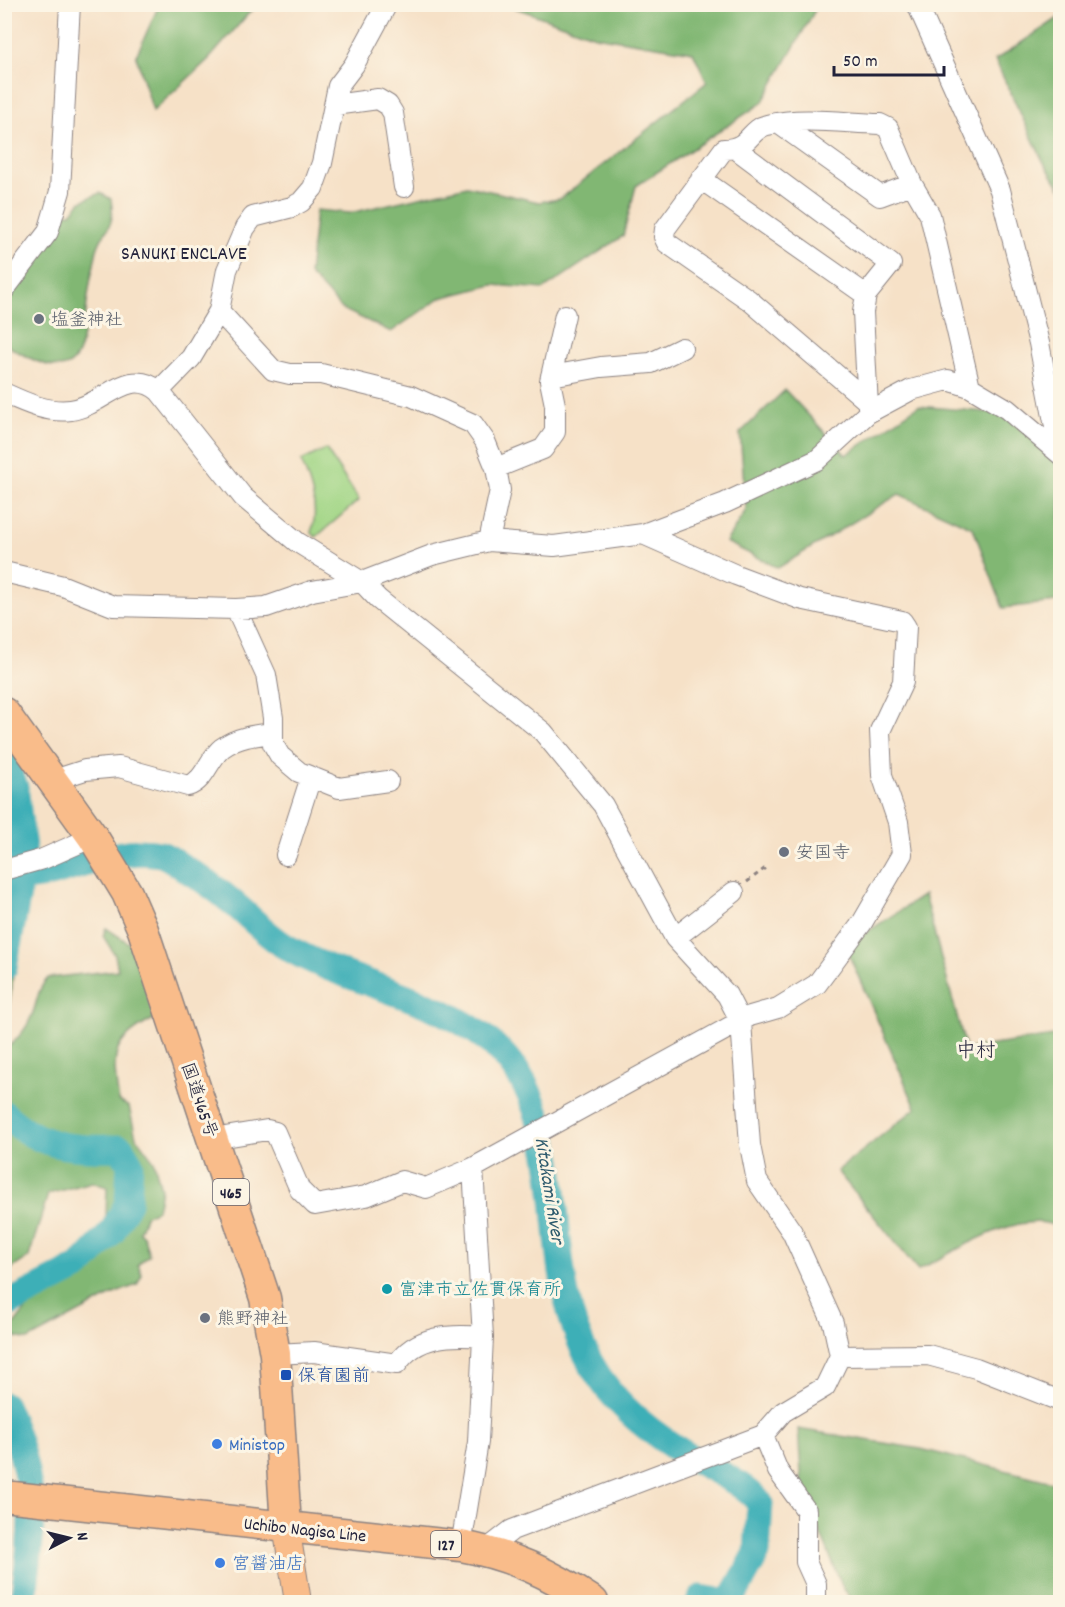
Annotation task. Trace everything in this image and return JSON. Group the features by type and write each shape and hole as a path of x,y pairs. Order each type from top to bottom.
{"highway":[{"name":"国道465号","path":"4,712 54,780 102,852 127,893 142,930 265,1298 276,1354 286,1526"},
{"name":"Uchibo Nagisa Line","path":"4,1496 473,1548 547,1572 593,1602"}],"main road":[{"path":"286,1526 298,1602"}],"street":[{"path":"4,290 48,232 60,191 70,4"},
{"path":"159,391 196,352 219,311 227,270 245,228 253,217 292,207 313,188 322,163 338,86 354,65 387,4"},
{"path":"917,4 1000,190 1039,343 1060,453"},
{"path":"333,105 378,99 388,105 393,113 404,187"},
{"path":"736,149 765,125 778,123 798,121 880,124 888,128 912,184 930,215 970,387"},
{"path":"778,123 880,196 912,184"},
{"path":"724,148 736,149 891,264 866,295 863,312 868,407 749,300 667,243 665,229 724,148"},
{"path":"701,179 866,295"},
{"path":"219,311 273,370 290,374 321,374 411,396 473,424 485,441 496,468 500,490 489,541"},
{"path":"496,468 543,449 555,432 551,376 565,315"},
{"path":"551,376 602,367 651,363 682,348"},
{"path":"4,393 40,408 56,411 86,405 132,381 152,385 243,497 297,542 362,582 378,599 543,732 603,805 675,938 727,995 741,1022 750,1145 757,1181 792,1232 833,1323 840,1356 825,1387 783,1412 763,1435 736,1443 654,1477 512,1530 473,1548 483,1337 473,1168"},
{"path":"4,572 63,586 112,606 236,609 266,607 312,591 362,582 432,555 489,541 554,546 643,534 725,503 817,460 868,407 912,390 948,381 970,387 1007,409 1060,453"},
{"path":"213,1139 267,1130 275,1132 300,1190 315,1205 366,1196 402,1181 426,1188 473,1168 750,1016 778,1008 817,984 862,923 902,854 898,822 882,775 880,731 903,682 906,627 902,621 800,599 736,575 643,534"},
{"path":"236,609 266,675 270,694 273,744 280,756 299,772 339,788 388,781"},
{"path":"54,780 86,770 119,767 188,786 196,784 220,749 234,740 273,733"},
{"path":"286,855 311,777"},
{"path":"11,868 43,859 102,852"},
{"path":"675,938 734,892"},
{"path":"276,1354 314,1352 397,1364 405,1352 426,1340 458,1335 483,1337"},
{"path":"840,1356 928,1355 976,1368 1060,1401"},
{"path":"763,1435 778,1471 806,1510 806,1562 816,1584 816,1602"}],"path":[{"path":"734,892 768,866"}],"green space":[{"path":"159,5 256,5 209,59 153,111 136,56"},
{"path":"507,5 818,5 762,103 636,186 623,236 544,289 493,285 440,298 391,332 342,309 309,274 316,210 350,213 467,186 539,202 560,199 707,82 693,52 595,36"},
{"path":"1060,17 1060,188 1044,163 995,60"},
{"path":"100,193 111,199 112,217 97,250 82,340 77,355 69,364 55,367 35,360 5,344 4,297 61,213 71,213 81,201"},
{"path":"785,390 846,455 918,406 999,413 1060,454 1060,594 1056,602 1003,608 973,528 899,494 778,568 726,542 746,510 740,433"},
{"path":"326,449 359,500 316,537 311,532 314,523 313,496 301,461"},
{"path":"4,885 18,895 12,988 5,1029"},
{"path":"924,895 966,1049 1060,1035 1060,1228 1045,1223 1027,1223 1008,1227 969,1243 918,1270 837,1171 916,1108 845,946"},
{"path":"106,928 135,947 157,1017 142,1025 123,1041 118,1050 115,1071 119,1101 129,1107 136,1137 154,1161 161,1189 157,1210 146,1215 139,1232 144,1237 149,1255 138,1264 142,1275 137,1285 116,1293 28,1340 15,1337 13,1326 31,1303 98,1237 106,1215 107,1187 92,1182 48,1194 29,1257 5,1273 5,1051 26,1027 41,987 48,978 118,970 115,955 103,936"},
{"path":"798,1429 921,1449 1060,1484 1060,1602 854,1602 843,1588 802,1488"}],"waterway":[{"path":"4,759 15,787 23,848 21,878 4,967"},
{"name":"Kitakami River","path":"21,878 56,872 124,853 142,852 163,855 215,889 283,945 314,962 452,1017 482,1036 508,1060 528,1091 541,1124 548,1157 566,1296 576,1330 590,1362 611,1393 636,1419 681,1451 739,1485 760,1503 757,1553 730,1602"},
{"path":"4,1114 31,1134 58,1144 87,1148 121,1148 130,1163 128,1203 112,1232 79,1267 4,1306"},
{"path":"4,1405 15,1432 28,1480 31,1525 23,1602"},
{"name":"Kitakami River","path":"699,1602 701,1598 725,1602"}],"place":[{"name":"塩釜神社","path":"39,319"},
{"name":"安国寺","path":"784,852"},
{"name":"富津市立佐貫保育所","path":"387,1289"},
{"name":"熊野神社","path":"205,1318"},
{"name":"保育園前","path":"286,1375"},
{"name":"Ministop","path":"217,1444"},
{"name":"宮醤油店","path":"220,1563"}],"district":[{"name":"SANUKI ENCLAVE","path":"184,252"},
{"name":"中村","path":"976,1049"}]}
